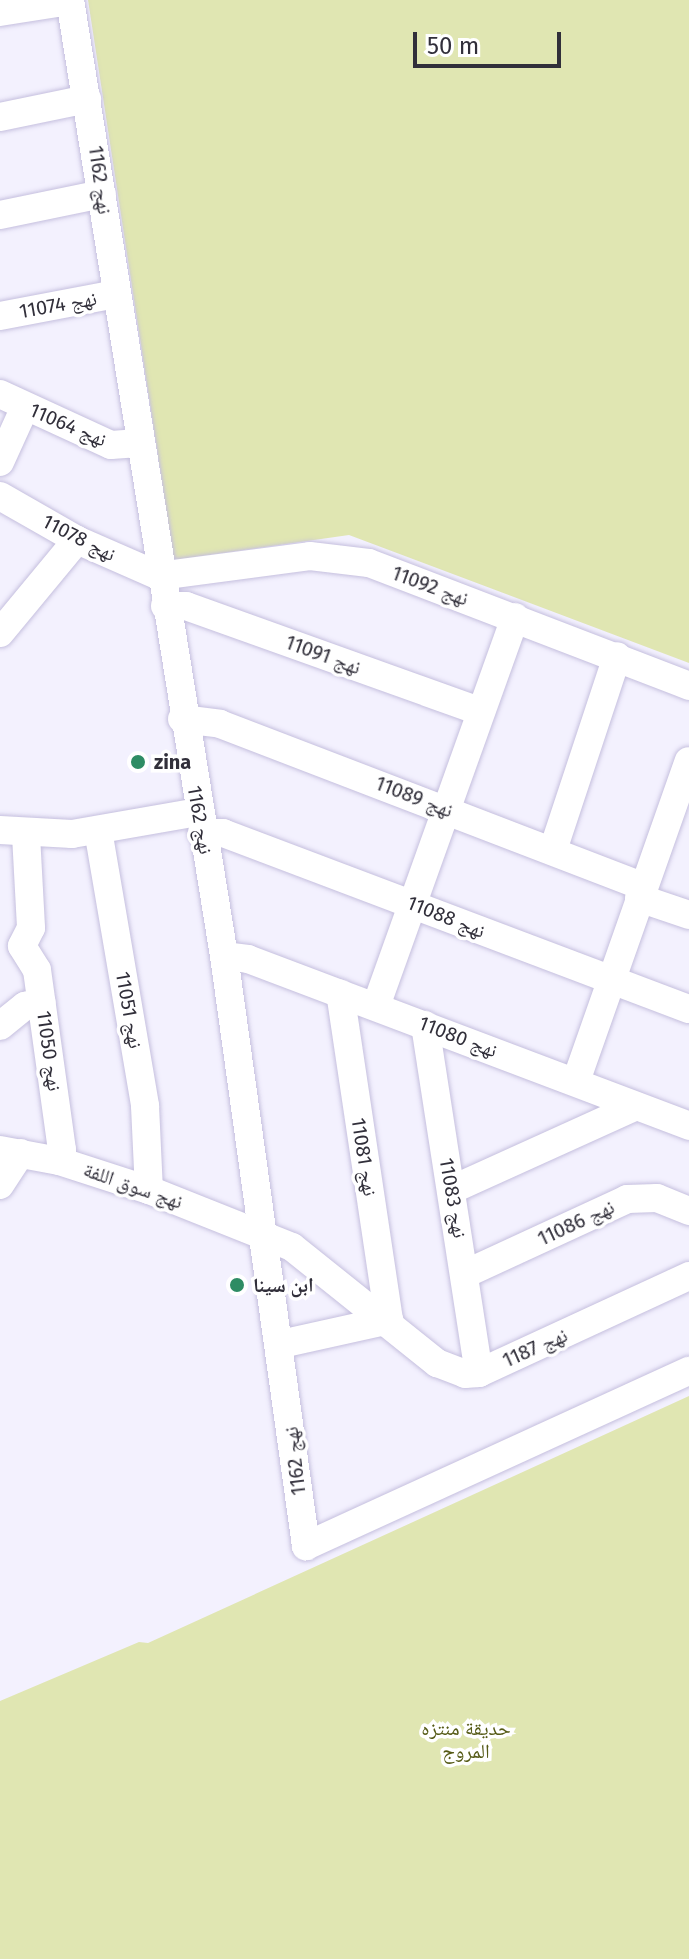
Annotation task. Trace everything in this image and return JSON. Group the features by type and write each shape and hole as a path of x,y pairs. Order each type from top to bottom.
{"street":[{"path":"0,12 70,1"},
{"name":"نهج 1162","path":"70,1 182,719 224,956 262,1234 281,1344 306,1546 689,1371"},
{"path":"0,117 87,99"},
{"path":"0,215 102,194"},
{"name":"نهج 11074","path":"0,316 116,294"},
{"path":"0,462 13,400"},
{"name":"نهج 11064","path":"13,400 111,445 139,443"},
{"name":"نهج 11078","path":"0,496 77,540 159,576"},
{"path":"0,633 77,540"},
{"name":"نهج 11092","path":"159,576 268,560 335,557 369,563 689,686"},
{"name":"نهج 11091","path":"165,606 186,606 479,711"},
{"path":"376,1006 515,617"},
{"path":"553,850 617,656"},
{"name":"نهج 11089","path":"182,719 220,724 553,850 689,915"},
{"path":"576,1081 607,982 641,893 684,798 689,761"},
{"name":"نهج 11088","path":"13,833 200,822 607,982 689,1009"},
{"name":"نهج 11051","path":"98,830 145,1106 149,1190"},
{"name":"نهج 11050","path":"13,833 31,928 11,941 37,970 62,1150 59,1161"},
{"name":"نهج 11080","path":"224,956 248,959 689,1126"},
{"name":"نهج 11081","path":"340,994 389,1320"},
{"path":"0,1026 25,1006 42,1002"},
{"name":"نهج 11083","path":"425,1025 479,1373"},
{"path":"451,1190 636,1106"},
{"path":"0,1185 10,1151"},
{"name":"نهج سوق اللفة","path":"10,1151 59,1161 149,1190 262,1234"},
{"name":"نهج 11086","path":"465,1274 627,1199 657,1198 689,1211"},
{"name":"نهج 1187","path":"262,1234 300,1253 389,1320 448,1370 479,1373 689,1276"},
{"path":"281,1344 389,1320"}],"green space":[{"path":"88,0 689,0 689,663 349,535 174,560"},
{"name":"حديقة منتزه المروج","path":"689,1396 689,1959 0,1959 0,1701 139,1642 148,1643"}],"place":[{"name":"zina","path":"138,762"},
{"name":"ابن سينا","path":"237,1285"}]}
